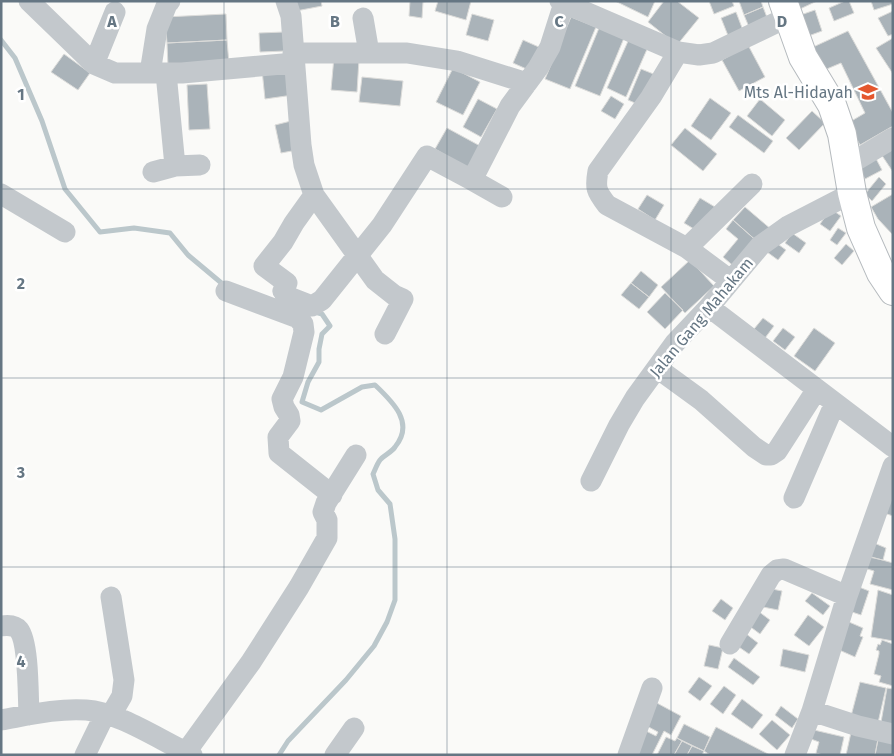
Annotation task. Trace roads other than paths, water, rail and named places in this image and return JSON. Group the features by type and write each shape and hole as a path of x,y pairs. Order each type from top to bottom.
{"main road":[{"path":"786,9 803,57 832,105 842,134 852,192 861,228 881,273 893,291"}],"street":[{"path":"29,1 94,64 115,73 182,73 294,58 369,53 406,53 456,61 527,83"},
{"path":"170,1 167,4 157,30 158,73 175,166"},
{"path":"286,1 290,16 304,165 314,195 375,280 394,295 403,299 386,334"},
{"path":"472,180 510,106 538,68 550,47 562,2 601,9 678,52 699,55 713,53 786,9"},
{"path":"94,64 115,12"},
{"path":"363,18 369,53"},
{"path":"678,52 650,97 598,171 595,186 607,205 687,248 730,280"},
{"path":"848,165 893,138"},
{"path":"314,195 294,222 283,242 264,266 287,283 284,291 290,297 312,306 322,300 382,226 427,156 502,197"},
{"path":"153,172 175,166 200,165"},
{"path":"687,248 752,184"},
{"name":"Jalan Gang Mahakam","path":"591,481 635,398 675,343 709,307 760,246 796,221 852,192"},
{"path":"2,196 65,232"},
{"path":"226,292 298,318 303,324 304,332 295,369 282,399 290,421 278,437 277,444 279,453 332,495"},
{"path":"709,307 893,447"},
{"path":"657,368 701,400 754,447 766,455 771,455 778,451 817,390"},
{"path":"794,498 835,403"},
{"path":"1,720 63,710 86,710 108,715 189,753 252,662 323,546 328,530 327,520 323,512 326,503 356,455"},
{"path":"795,755 812,711 847,596 893,466"},
{"path":"730,644 771,575 777,570 784,569 847,596"},
{"path":"85,755 108,715 122,696 124,680 112,597"},
{"path":"1,626 15,627 20,631 23,638 26,650 29,715"},
{"path":"628,755 652,688"},
{"path":"812,711 858,726 893,734"},
{"path":"335,755 354,728"}],"waterway":[{"path":"1,40 15,58 42,121 65,189 100,232 134,228 170,233 188,255 225,286"},
{"path":"279,755 288,741 346,680 374,646 387,622 395,600 395,539 390,504 378,490 373,474 380,460 393,449 401,438 403,430 402,421 395,406 375,385 362,387 321,410 302,402 308,382 319,362 322,334 330,326 322,314 315,312"}],"place":[{"name":"Mts Al-Hidayah","path":"868,92"}]}
